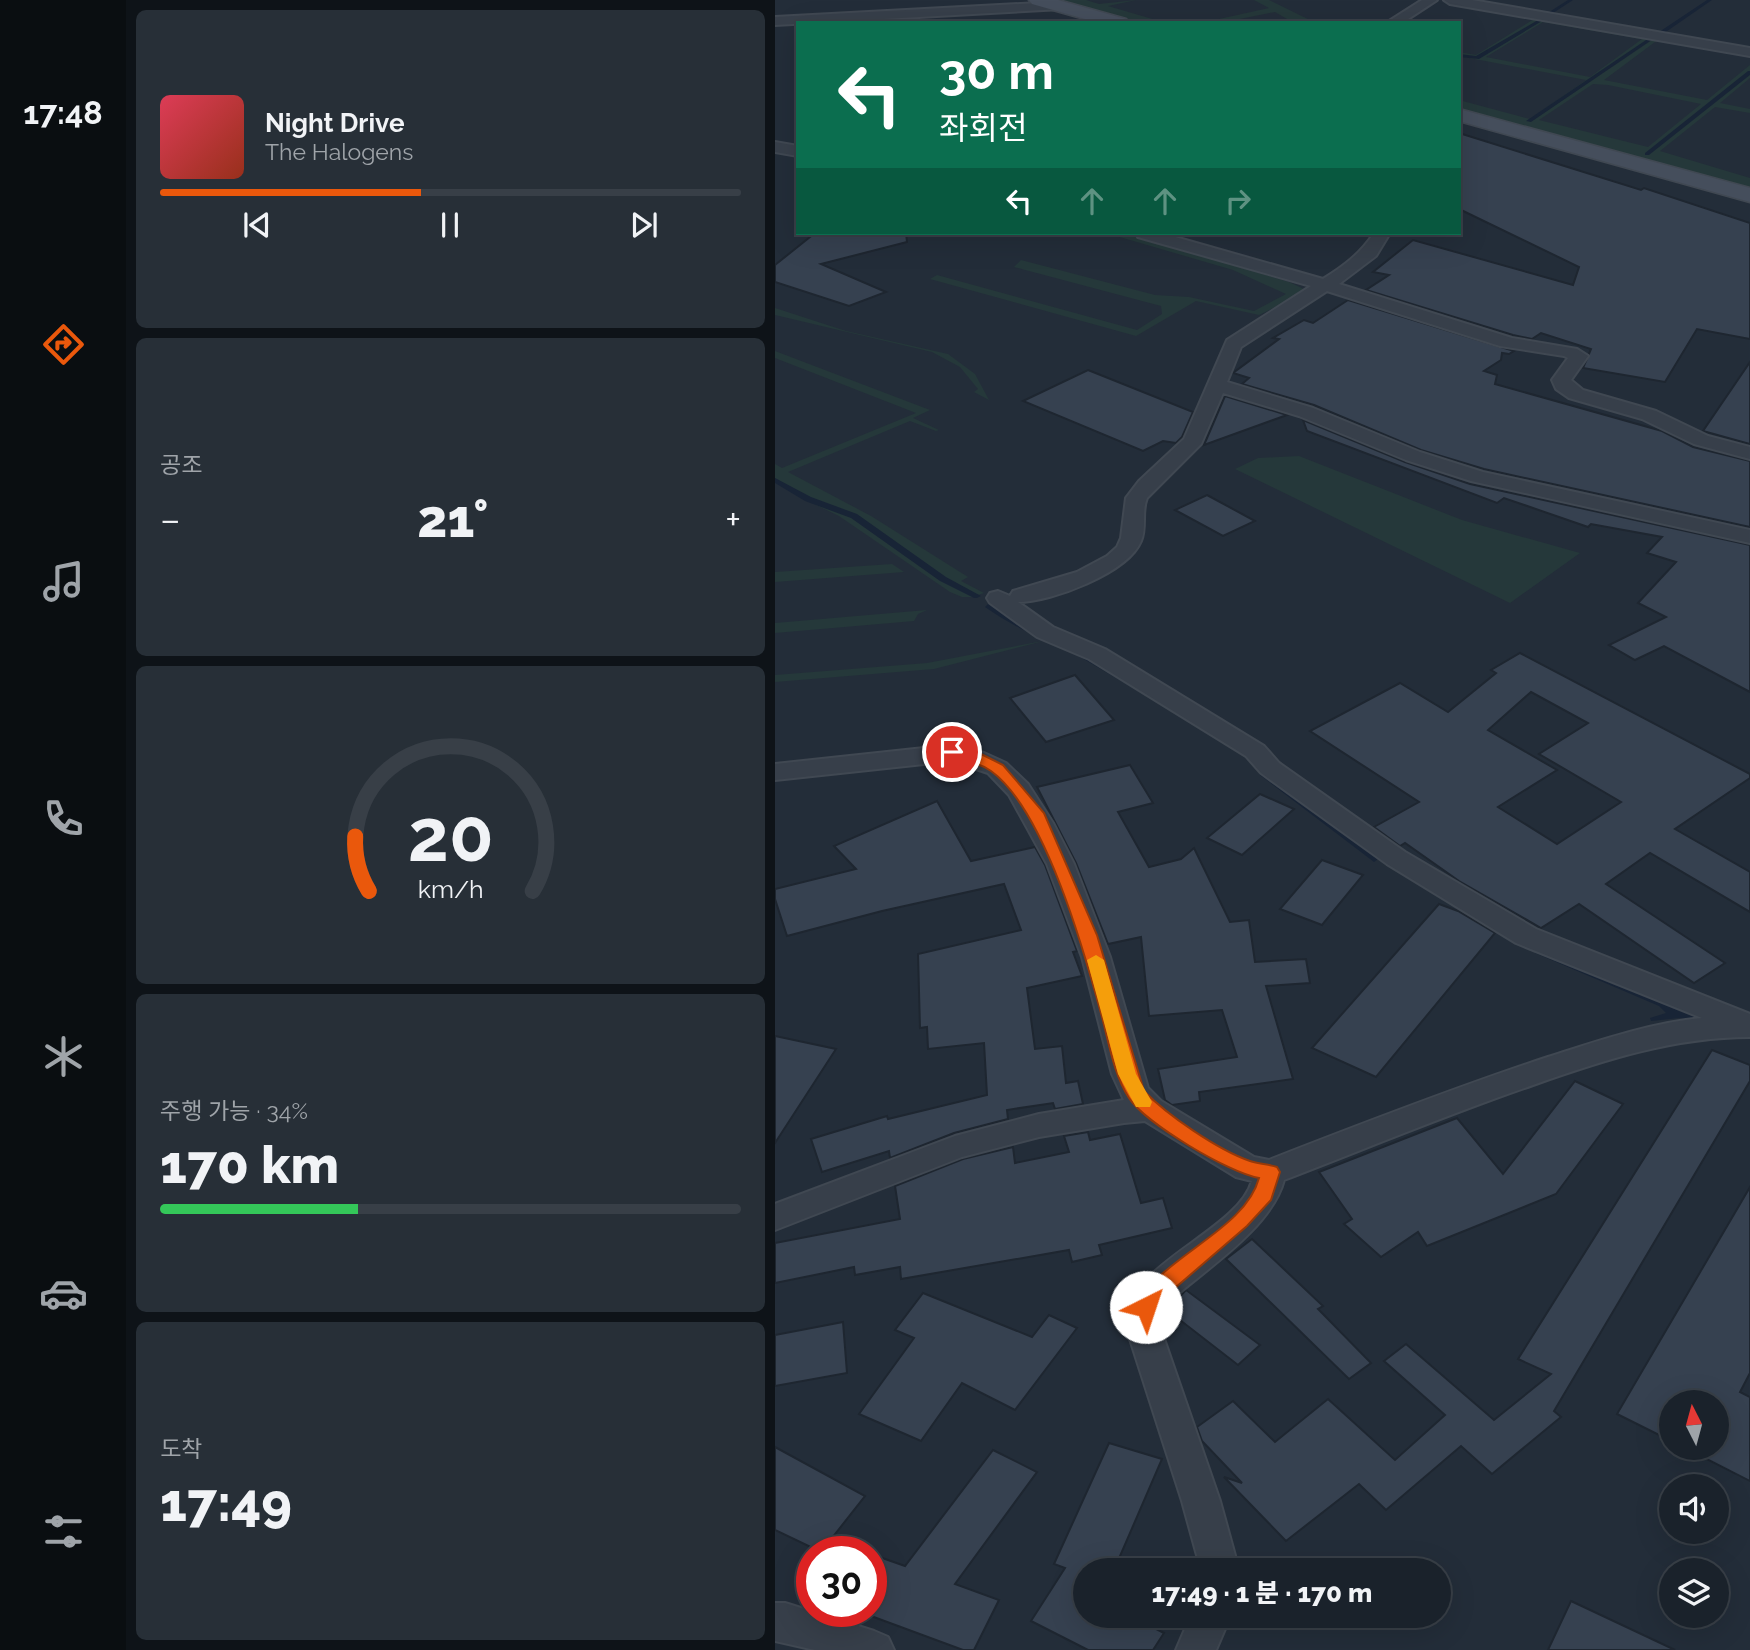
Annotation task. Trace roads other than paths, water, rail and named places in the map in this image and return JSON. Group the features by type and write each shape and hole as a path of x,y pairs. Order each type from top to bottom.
{"street":[{"path":"1038,0 1113,21"},
{"path":"1395,21 1431,0"},
{"path":"1450,0 1750,52"},
{"path":"775,21 1057,6"},
{"path":"1461,116 1750,195"},
{"path":"775,147 796,151"},
{"path":"1151,235 1325,285 1526,348 1569,351 1579,356 1561,380 1563,385 1576,394 1649,415 1701,440 1750,453"},
{"path":"1381,235 1370,252 1355,266 1240,337 1226,355 1207,411 1185,453 1141,490 1135,500 1131,509 1133,535 1129,548 1118,560 1103,569 1009,597 1045,632 1097,654 1255,751 1270,768 1396,858 1526,936 1750,1027"},
{"path":"1216,386 1306,412 1413,456 1488,480 1750,537"},
{"path":"775,772 952,752 976,758 998,769 1036,813 1067,878 1088,935 1127,1074 1136,1094 1150,1109 1247,1168 1270,1172 1483,1090 1591,1054 1652,1038 1733,1026 1750,1027"},
{"path":"775,1217 932,1155 1019,1132 1117,1111 1150,1109"},
{"path":"1217,1558 1201,1501 1145,1333 1146,1307 1161,1288 1240,1220 1264,1195 1270,1172"},
{"path":"775,1622 785,1622 874,1650"},
{"path":"1196,1650 1205,1628"}],"water":[{"path":"990,602 1060,640 1255,756 1382,856 1374,862 1260,775 1254,764 1237,749 1070,651 1005,620 985,607"},
{"path":"1539,950 1711,1016 1710,1021 1679,1018 1651,1021 1650,1018 1666,1013 1659,1006 1535,953"}],"waterway":[{"path":"1545,16 1571,0"},
{"path":"1658,35 1710,0"},
{"path":"1461,55 1477,58 1540,21"},
{"path":"1529,121 1651,39"},
{"path":"1647,154 1750,72"},
{"path":"775,480 808,499 854,516 943,579 977,596"}]}
